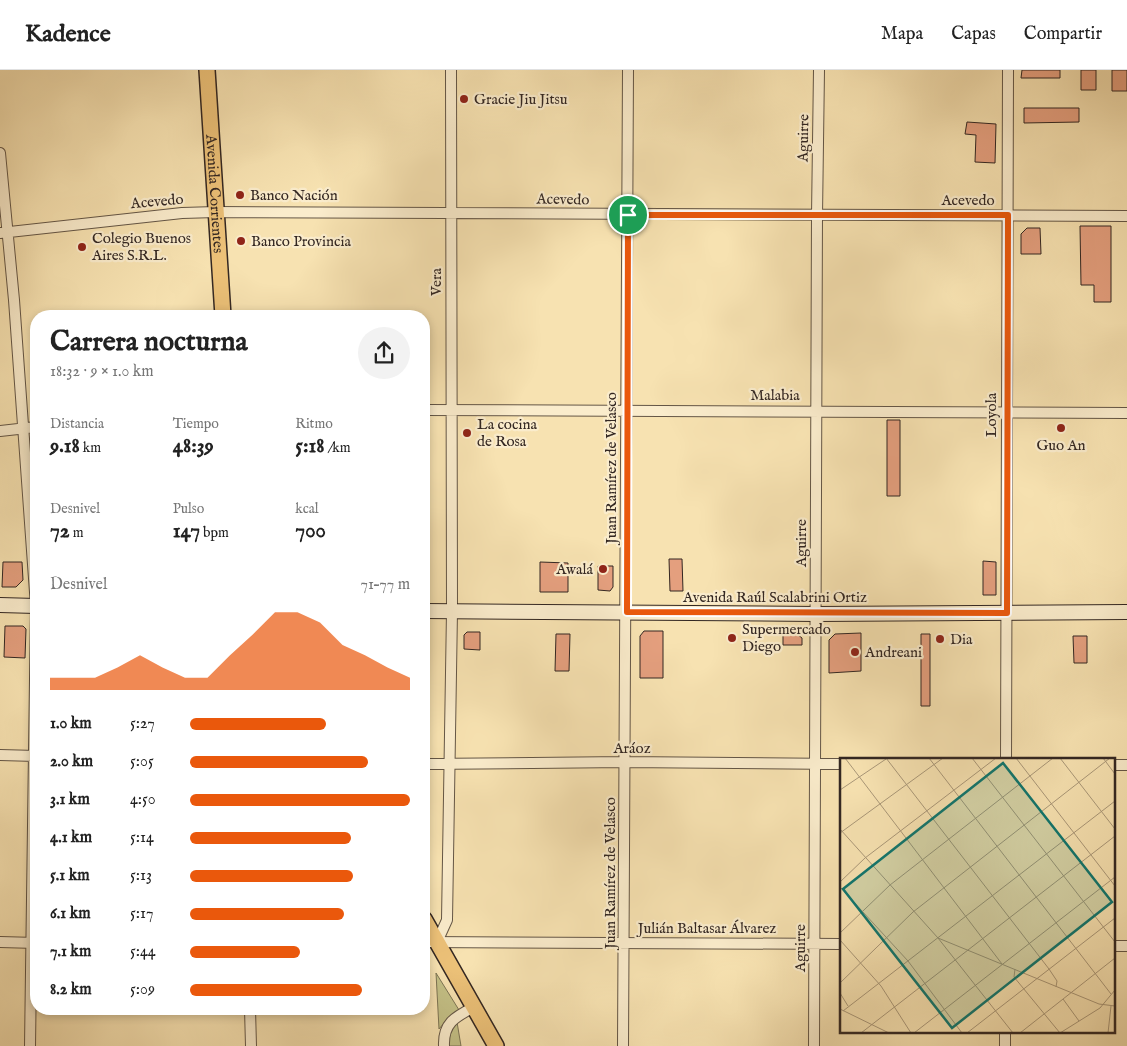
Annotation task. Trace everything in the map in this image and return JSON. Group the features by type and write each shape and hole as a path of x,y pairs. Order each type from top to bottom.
{"main road":[{"name":"Avenida Corrientes","path":"207,70 223,310"},
{"path":"0,605 30,606"},
{"name":"Avenida Raúl Scalabrini Ortiz","path":"430,611 817,614 1127,612"},
{"path":"430,942 474,1006 496,1046"}],"street":[{"name":"Vera","path":"430,942 447,920 452,611 451,70"},
{"name":"Juan Ramírez de Velasco","path":"623,1046 627,612 628,70"},
{"name":"Aguirre","path":"814,1046 814,764 817,614 816,215 819,70"},
{"name":"Loyola","path":"1006,758 1008,70"},
{"path":"0,153 3,232 13,291 30,530"},
{"name":"Acevedo","path":"3,232 216,212 1127,216"},
{"name":"Malabia","path":"430,410 816,410 1127,413"},
{"path":"0,431 30,427"},
{"path":"0,755 30,756"},
{"name":"Aráoz","path":"430,764 625,762 840,764"},
{"path":"1114,765 1127,765"},
{"path":"0,942 30,943"},
{"name":"Julián Baltasar Álvarez","path":"430,942 840,944"},
{"path":"1114,946 1127,946"},
{"path":"444,1046 445,1028 450,1021 474,1006"},
{"path":"30,1046 31,1015"},
{"path":"250,1015 250,1046"}],"shaded area":[{"path":"436,973 459,1010 449,1017 439,1029"},
{"path":"457,1022 461,1046 447,1046 448,1034"}],"building":[{"path":"1022,70 1060,70 1060,78 1021,78"},
{"path":"1081,70 1096,70 1096,90 1081,90"},
{"path":"1112,70 1127,70 1127,91 1112,91"},
{"path":"1024,108 1079,108 1079,122 1024,123"},
{"path":"967,122 996,124 995,163 975,162 976,135 965,134"},
{"path":"1080,226 1111,226 1111,302 1094,302 1094,285 1081,285"},
{"path":"1027,228 1040,228 1041,254 1021,254 1021,234"},
{"path":"887,420 900,420 900,496 887,496"},
{"path":"669,559 682,559 683,591 670,591"},
{"path":"983,561 996,562 996,595 983,595"},
{"path":"3,562 22,562 23,580 16,587 2,587"},
{"path":"540,562 568,563 568,592 540,592"},
{"path":"598,566 613,566 613,587 610,591 598,590"},
{"path":"5,626 23,626 26,629 25,658 4,657"},
{"path":"644,631 663,631 663,678 640,678 640,636"},
{"path":"793,631 802,638 802,645 783,645 783,633"},
{"path":"467,632 480,632 480,650 464,649 464,635"},
{"path":"861,633 861,671 829,673 829,640 835,634"},
{"path":"556,634 570,634 569,671 555,671"},
{"path":"921,634 930,634 930,706 921,706"},
{"path":"1073,636 1087,636 1087,663 1074,663"}],"place":[{"name":"Gracie Jiu Jitsu","path":"464,99"},
{"name":"Banco Nación","path":"240,195"},
{"name":"Banco Provincia","path":"241,241"},
{"name":"Colegio Buenos Aires S.R.L.","path":"82,247"},
{"name":"Guo An","path":"1061,428"},
{"name":"La cocina de Rosa","path":"467,433"},
{"name":"Awalá","path":"603,569"},
{"name":"Supermercado Diego","path":"732,638"},
{"name":"Dia","path":"940,639"},
{"name":"Andreani","path":"855,652"}],"route":[{"path":"628,215 1008,215 1006,412 1007,613 627,612 626,410 628,215"}]}
